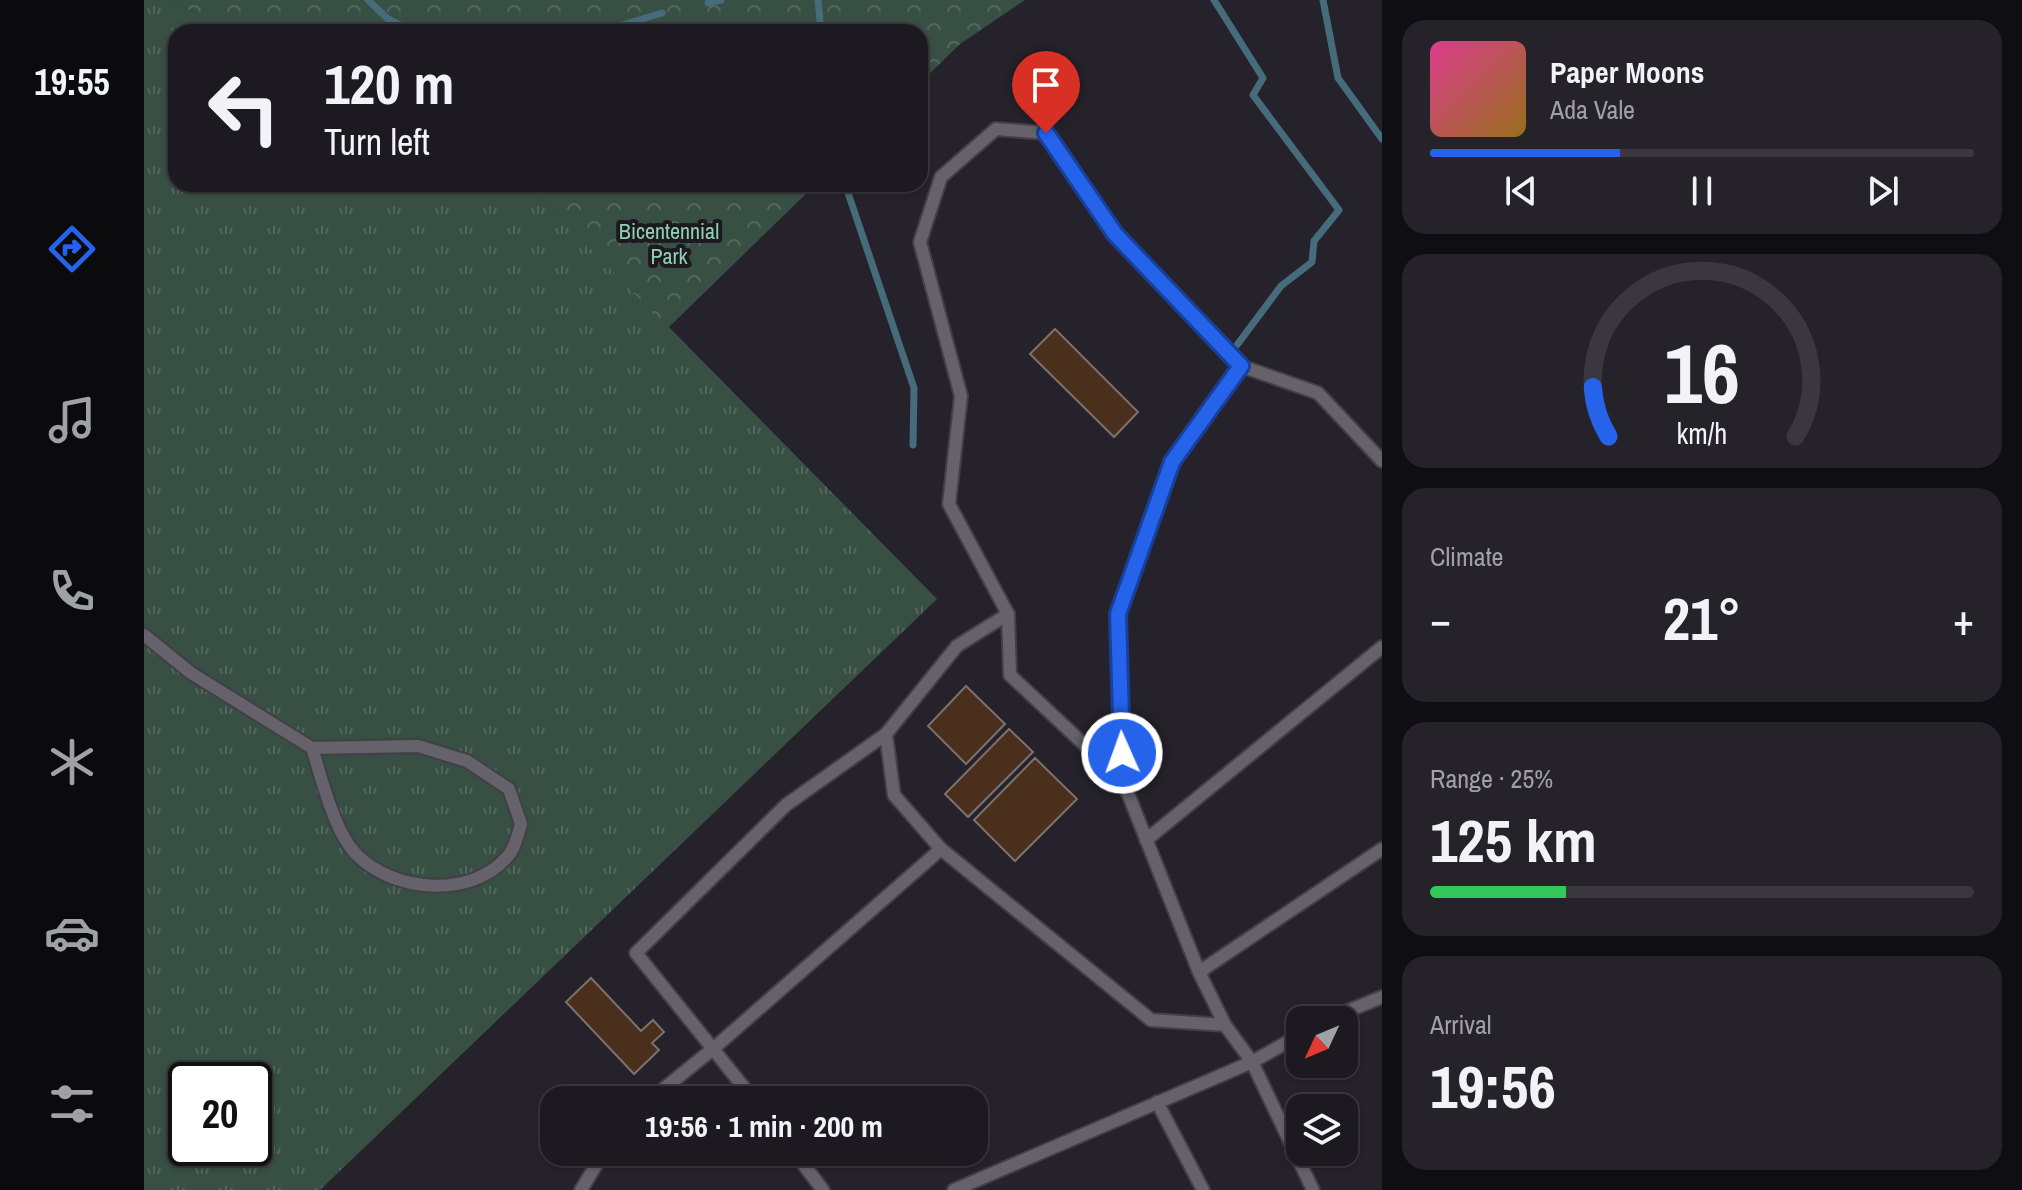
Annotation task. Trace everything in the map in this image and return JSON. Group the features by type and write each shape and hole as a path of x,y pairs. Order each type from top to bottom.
{"lane":[{"path":"1123,781 1010,675 1008,614 949,504 961,396 920,242 941,177 996,129 1046,133 1115,234 1241,366 1318,393 1382,461"},
{"path":"1241,366 1172,462 1118,614 1123,781 1199,972 1225,1025 1252,1062 1313,1190"},
{"path":"743,1086 636,953 786,805 886,734 957,646 1008,614"},
{"path":"144,635 191,673 312,748 418,746 467,761 509,789 521,824 510,855 491,873 455,884 414,885 377,871 355,853 333,814 312,748"},
{"path":"1146,840 1382,647"},
{"path":"886,734 894,795 941,849 1151,1020 1225,1025"},
{"path":"667,1086 941,849"},
{"path":"1199,972 1382,849"},
{"path":"1358,1007 1382,997"},
{"path":"954,1190 1252,1062 1286,1043"},
{"path":"1157,1102 1203,1190"},
{"path":"581,1190 596,1166"},
{"path":"805,1166 823,1190"}],"green space":[{"path":"144,0 172,0 215,24 168,24 168,192 536,192 937,599 320,1190 144,1190"},
{"path":"172,0 1025,0 960,44 928,75 928,24 215,24"},
{"name":"Bicentennial Park","path":"536,192 808,192 668,328"}],"building":[{"path":"1055,329 1138,412 1114,437 1030,354"},
{"path":"966,686 1005,724 966,764 928,726"},
{"path":"1009,729 1033,752 968,817 945,794"},
{"path":"1035,758 1077,799 1015,861 974,820"},
{"path":"591,978 641,1031 653,1020 664,1032 652,1043 659,1050 634,1074 566,1002"}],"waterway":[{"path":"368,0 398,24"},
{"path":"708,3 721,0"},
{"path":"818,0 820,24"},
{"path":"1214,0 1263,78 1253,95 1339,210 1314,241 1312,262 1281,286 1237,345"},
{"path":"1323,0 1338,78 1382,139"},
{"path":"626,24 662,13"},
{"path":"848,192 914,388 913,445"}],"route":[{"path":"1046,133 1115,234 1241,366 1172,462 1118,614 1122,753"}]}
